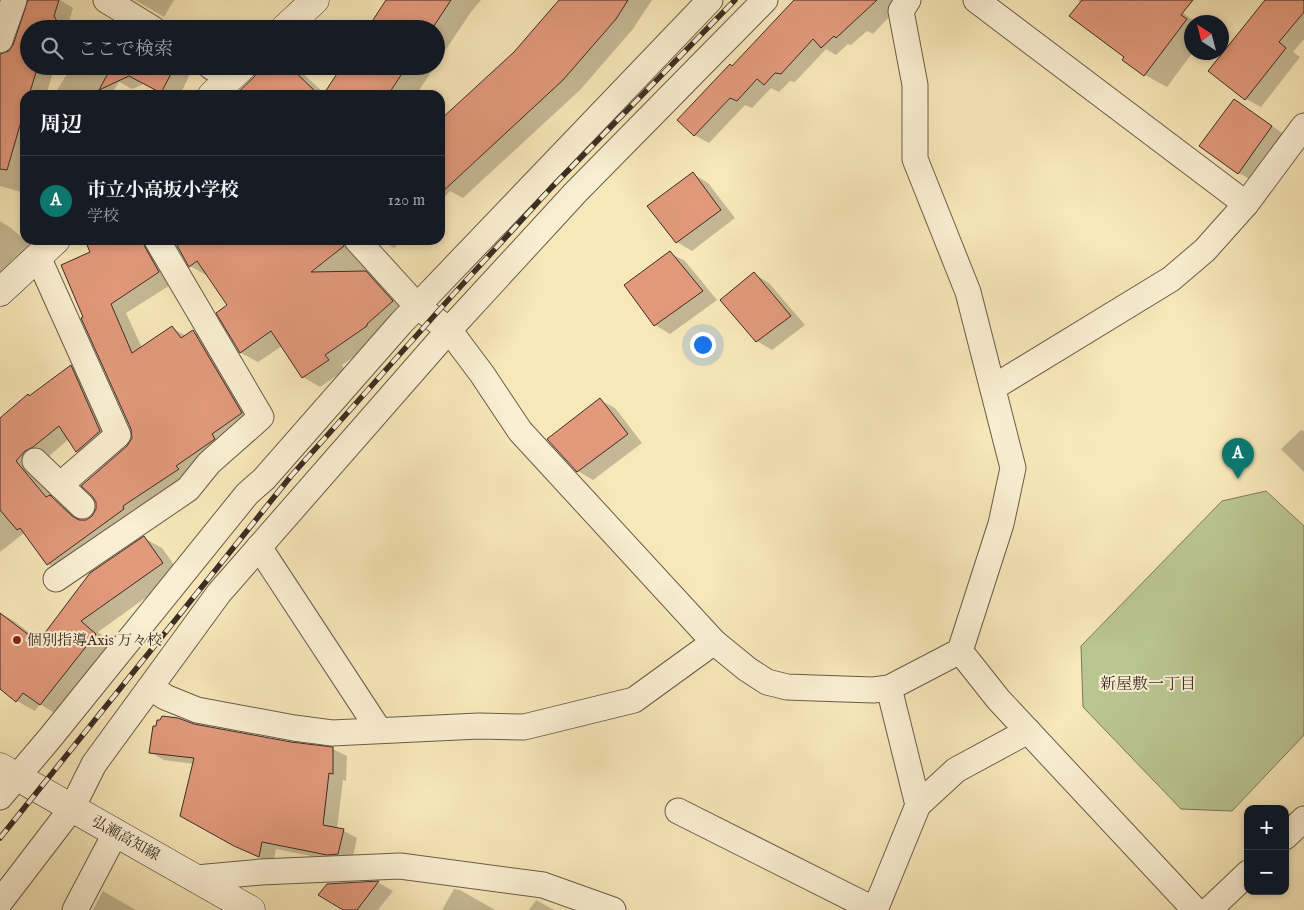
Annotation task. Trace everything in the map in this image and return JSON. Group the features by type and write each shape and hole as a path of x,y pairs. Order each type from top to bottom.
{"main road":[{"path":"294,20 315,0"},
{"path":"0,292 47,248"},
{"name":"弘瀬高知線","path":"6,780 72,808 252,910"}],"street":[{"path":"0,40 14,0"},
{"path":"106,0 138,20"},
{"path":"6,780 178,581 206,543 247,494 264,479 417,306 710,0"},
{"path":"0,902 72,808 94,764 218,593 449,330 574,193 765,0"},
{"path":"362,245 417,306 449,330 482,374 520,431 714,642 747,669 767,682 787,687 873,690 889,688 960,651 1001,524 1013,468 994,387 968,292 915,159 915,85 901,11 908,0"},
{"path":"976,0 1246,204"},
{"path":"994,387 1170,279 1206,250 1246,204 1304,126"},
{"path":"56,579 188,489 208,463 261,417 160,245"},
{"path":"47,248 118,435 60,485"},
{"path":"35,462 82,506"},
{"path":"258,547 380,730"},
{"path":"151,687 165,697 197,710 267,723 332,732 479,726 524,727 634,700 714,642"},
{"path":"960,651 998,699 1195,910"},
{"path":"889,688 918,805"},
{"path":"678,811 875,910 918,805 956,770 1028,731"},
{"path":"1289,833 1304,819"},
{"path":"75,910 116,832"},
{"path":"196,878 261,872 400,866 543,885 613,910"},
{"path":"1209,910 1244,877"}],"green space":[{"path":"1266,491 1304,526 1304,735 1232,811 1181,809 1083,707 1081,646 1222,501"}],"building":[{"path":"28,0 59,0 54,16 56,20 21,20"},
{"path":"386,0 451,0 438,20 373,20"},
{"path":"559,0 628,0 616,19 563,80 445,189 445,115 514,52"},
{"path":"794,0 877,0 836,38 834,36 821,48 813,39 781,74 775,73 764,85 757,79 737,101 730,98 694,136 677,120 730,64 732,66"},
{"path":"1082,0 1193,0 1181,15 1184,17 1184,23 1144,76 1122,60 1124,57 1069,16"},
{"path":"1265,0 1304,0 1304,12 1279,42 1286,48 1245,100 1208,71 1217,60 1229,60 1229,45"},
{"path":"20,24 20,75 35,75 31,90 20,90 20,125 7,170 0,169 0,54 9,51"},
{"path":"107,75 170,75 163,90 155,90 129,76 99,90"},
{"path":"255,75 298,75 314,90 240,90"},
{"path":"336,75 401,75 391,90 326,90"},
{"path":"1234,99 1272,126 1238,174 1199,146"},
{"path":"693,172 721,210 676,243 647,206"},
{"path":"87,245 144,245 159,272 111,304 132,353 172,326 181,338 193,330 242,413 212,434 215,439 176,466 179,469 123,506 124,509 47,565 20,528 17,530 0,510 0,418 28,394 29,396 71,365 100,431 76,452 59,426 33,447 25,451 16,461 46,497 50,495 72,516 79,520 86,520 92,516 96,509 96,502 81,486 127,446 132,438 131,429 81,318 83,317 61,265 90,252"},
{"path":"177,245 344,245 311,272 366,271 393,301 367,326 325,355 329,360 302,378 271,331 240,353 216,313 227,305 197,261 189,267"},
{"path":"670,251 703,291 654,326 624,285"},
{"path":"754,272 791,316 756,342 720,300"},
{"path":"600,398 628,434 577,472 547,439"},
{"path":"144,536 163,563 81,621 96,634 40,705 23,693 16,702 0,689 0,613 38,642 90,573"},
{"path":"162,716 178,718 194,724 291,742 333,747 333,774 329,773 323,825 344,829 338,854 327,855 262,842 259,857 234,846 180,816 194,758 149,753 153,726 156,726 157,720 160,720"},
{"path":"379,881 357,910 343,910 318,895 327,884"}],"railway":[{"path":"0,838 291,476 551,188 735,0"}],"place":[{"name":"市立小高坂小学校","path":"1238,479"},
{"name":"個別指導Axis 万々校","path":"17,640"}],"district":[{"name":"新屋敷一丁目","path":"1148,683"}]}
